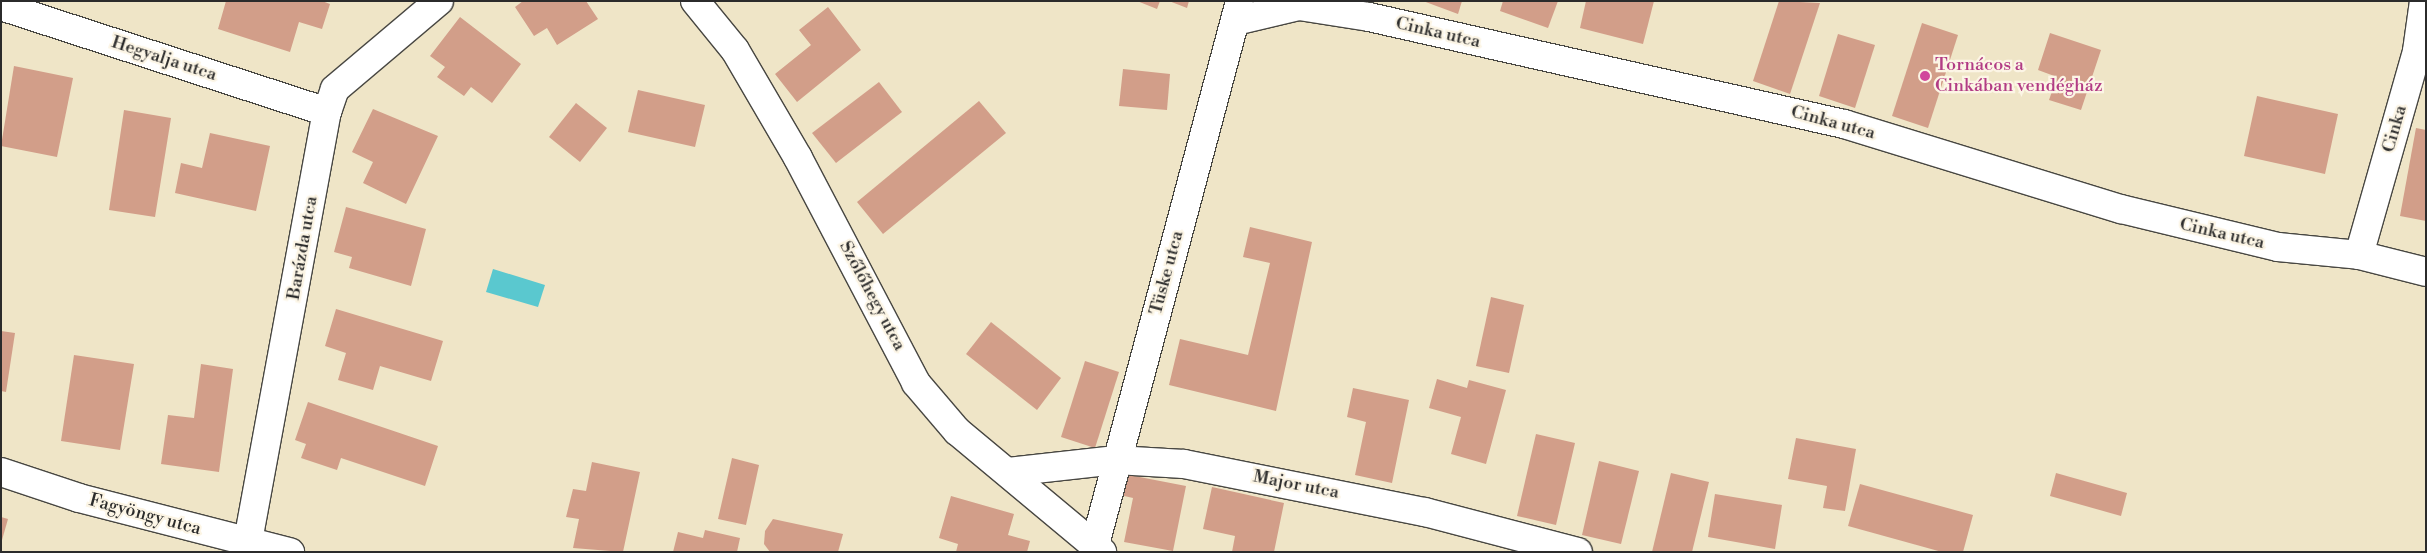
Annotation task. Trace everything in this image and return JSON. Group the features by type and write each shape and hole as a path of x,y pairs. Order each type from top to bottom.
{"street":[{"name":"Barázda utca","path":"248,541 327,112 335,89 438,1"},
{"name":"Szőlőhegy utca","path":"695,1 735,50 798,158 916,383 957,431 1008,472 1096,549"},
{"name":"Cinka","path":"2359,256 2417,51 2424,1"},
{"name":"Hegyalja utca","path":"1,6 327,112"},
{"name":"Cinka utca","path":"1238,11 1299,6 1369,17 1844,124 2139,214 2278,247 2359,256 2426,272"},
{"name":"Tüske utca","path":"1096,549 1116,460 1238,11"},
{"name":"Major utca","path":"1008,472 1116,460 1184,464 1307,487 1578,552"},
{"name":"Fagyöngy utca","path":"1,472 79,498 290,552"}],"water":[{"path":"493,269 545,285 538,307 486,292"}],"building":[{"path":"226,1 322,1 330,4 322,29 299,22 290,52 218,29"},
{"path":"523,1 586,1 598,19 557,45 547,28 534,36 515,7"},
{"path":"1137,1 1160,1 1157,9"},
{"path":"1169,1 1189,1 1187,8"},
{"path":"1423,1 1462,1 1458,14"},
{"path":"1503,1 1558,1 1548,28 1500,11"},
{"path":"1586,1 1654,1 1643,44 1580,28"},
{"path":"1779,1 1820,3 1790,94 1753,81"},
{"path":"828,7 861,50 797,102 775,74 811,45 799,30"},
{"path":"460,17 521,64 492,103 471,87 464,96 437,77 445,67 430,56"},
{"name":"Tornácos a Cinkában vendégház","path":"1922,23 1958,35 1928,128 1892,116"},
{"path":"2050,33 2101,50 2081,110 2049,100 2057,77 2038,70"},
{"path":"1838,34 1875,45 1855,108 1819,96"},
{"path":"14,66 73,78 57,157 1,146"},
{"path":"1123,69 1170,74 1167,110 1119,106"},
{"path":"879,82 902,112 836,163 812,133"},
{"path":"638,90 705,105 695,147 628,132"},
{"path":"2257,96 2338,114 2325,174 2244,156"},
{"path":"979,101 1006,133 883,234 857,202"},
{"path":"576,103 607,128 580,162 549,137"},
{"path":"373,109 438,136 406,204 363,183 373,162 352,152"},
{"path":"124,110 171,118 155,217 109,210"},
{"path":"2416,128 2426,130 2426,221 2400,216"},
{"path":"210,133 270,146 256,211 175,193 181,163 202,168"},
{"path":"346,207 426,229 411,286 349,268 352,257 334,252"},
{"path":"1250,227 1312,242 1276,411 1169,385 1180,339 1248,355 1270,263 1243,257"},
{"path":"1491,297 1524,305 1509,373 1476,366"},
{"path":"336,309 443,341 431,381 380,366 373,390 338,380 346,353 325,346"},
{"path":"991,322 1061,378 1037,410 966,354"},
{"path":"1,331 15,333 6,392 1,391"},
{"path":"74,355 134,364 120,450 61,441"},
{"path":"1085,361 1119,372 1095,448 1061,437"},
{"path":"201,364 233,369 219,472 161,464 168,415 194,418"},
{"path":"1437,379 1467,388 1469,380 1506,390 1486,464 1451,454 1461,417 1429,408"},
{"path":"1353,388 1409,400 1392,483 1355,475 1366,422 1347,417"},
{"path":"308,402 438,446 425,486 341,458 337,470 301,458 306,444 295,440"},
{"path":"1536,434 1575,443 1556,525 1517,516"},
{"path":"1796,438 1856,449 1845,511 1823,508 1827,486 1788,479"},
{"path":"732,458 759,465 746,525 718,519"},
{"path":"1599,461 1639,471 1621,544 1582,535"},
{"path":"592,462 640,472 623,552 573,548 579,519 566,517 573,489 586,491"},
{"path":"1671,473 1709,482 1692,552 1652,552"},
{"path":"2056,473 2127,493 2121,516 2050,496"},
{"path":"1124,474 1186,486 1173,551 1124,542 1133,498 1120,495"},
{"path":"1860,484 1973,515 1963,552 1942,552 1848,526"},
{"path":"1212,487 1284,503 1274,552 1232,552 1235,536 1203,529"},
{"path":"1715,494 1782,505 1775,549 1708,537"},
{"path":"951,496 1014,514 1008,535 1030,541 1027,552 956,552 958,544 939,538"},
{"path":"1,517 8,519 2,540 1,540"},
{"path":"773,519 843,534 838,552 770,552 764,544 765,531"},
{"path":"705,530 740,538 737,552 673,552 678,532 703,538"}],"place":[{"name":"Tornácos a Cinkában vendégház","path":"1925,76"}]}
